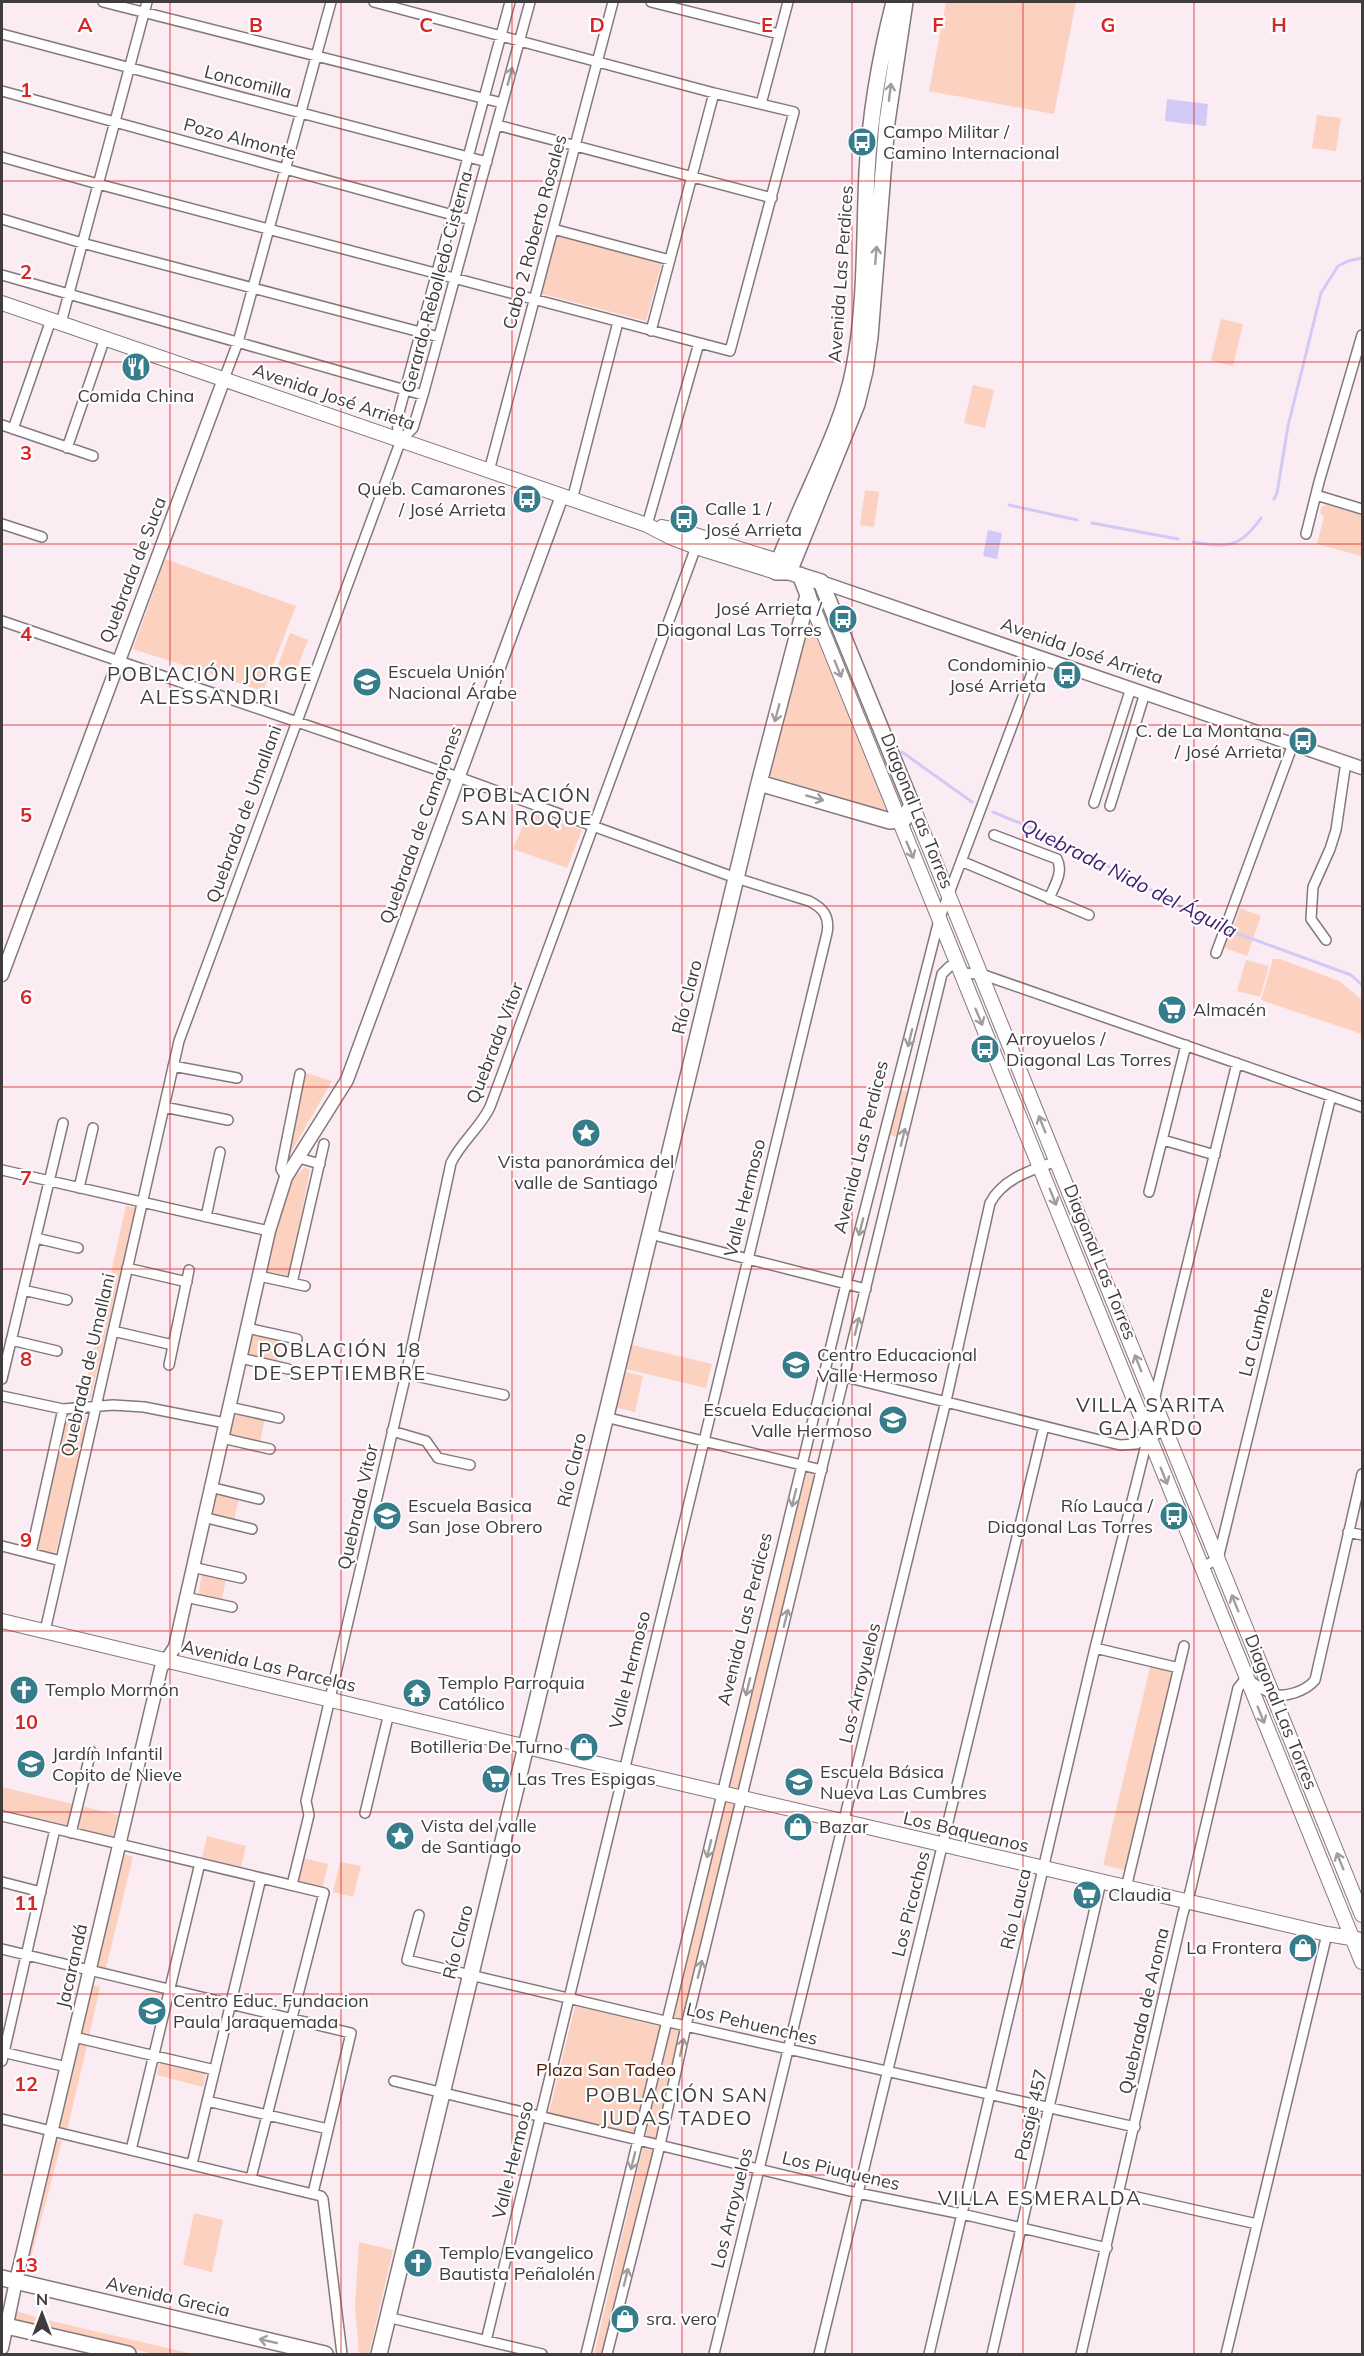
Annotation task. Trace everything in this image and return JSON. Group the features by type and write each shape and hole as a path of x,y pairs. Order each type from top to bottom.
{"main road":[{"name":"Avenida Las Perdices","path":"786,570 837,428 854,369 859,337 872,117 894,2"},
{"name":"Avenida Las Perdices","path":"786,570 857,404 865,371 870,337 886,122 905,2"},
{"name":"Avenida José Arrieta","path":"2,303 567,498 651,526 682,531 821,582"},
{"name":"Avenida José Arrieta","path":"651,526 670,537 696,547 786,570"},
{"name":"Diagonal Las Torres","path":"786,570 808,595 1246,1678 1357,1939 1362,1962"},
{"name":"Diagonal Las Torres","path":"821,582 1362,1915"},
{"name":"Río Claro","path":"379,2355 759,783 808,595"},
{"path":"759,783 890,821 898,821 908,815 912,805"},
{"name":"Avenida Las Parcelas","path":"2,1621 527,1746"},
{"name":"Los Baqueanos","path":"527,1746 1186,1902 1357,1939"},
{"name":"Avenida Grecia","path":"9,2279 325,2355"},
{"path":"4,2325 128,2355"}],"street":[{"path":"103,2 502,104"},
{"path":"14,429 68,296 147,2"},
{"path":"224,379 238,342 331,2"},
{"path":"2,157 730,351 794,112 714,93 374,2"},
{"name":"Gerardo Rebolledo Cisterna","path":"401,440 397,423 405,390 510,2"},
{"name":"Gerardo Rebolledo Cisterna","path":"401,440 413,428 423,395 530,2"},
{"name":"Cabo 2 Roberto Rosales","path":"489,471 613,2"},
{"path":"651,2 779,34"},
{"path":"761,104 788,2"},
{"name":"Loncomilla","path":"2,34 487,162"},
{"name":"Pozo Almonte","path":"2,91 471,220"},
{"path":"651,331 714,93"},
{"path":"497,124 772,198"},
{"path":"2,219 82,243 439,337"},
{"path":"553,229 670,260"},
{"path":"2,275 68,296 423,395"},
{"path":"567,498 618,322"},
{"path":"1306,534 1362,335"},
{"path":"68,448 105,338"},
{"path":"651,526 699,343"},
{"name":"Quebrada de Suca","path":"2,975 224,379"},
{"path":"2,426 93,456"},
{"name":"Quebrada de Umallani","path":"45,1631 183,1030 401,440"},
{"path":"1316,495 1362,509"},
{"name":"Quebrada de Camarones","path":"167,1660 175,1647 269,1231 286,1177 347,1080 458,777 567,498"},
{"path":"2,524 42,537"},
{"name":"Quebrada Vitor","path":"292,1886 309,1815 306,1801 406,1374 451,1163 490,1107 696,547"},
{"name":"Avenida José Arrieta","path":"821,582 1362,768"},
{"name":"Valle Hermoso","path":"2,621 458,777 593,824 736,878 808,901 824,911 828,924 486,2341"},
{"name":"Avenida Las Perdices","path":"586,2355 846,1284 939,920 1038,657"},
{"path":"1094,803 1131,688"},
{"path":"1110,806 1145,693"},
{"path":"1216,953 1293,744"},
{"path":"1326,940 1311,919 1313,887 1336,830 1346,762"},
{"path":"994,835 1057,859 1060,872 1049,899"},
{"path":"961,861 1089,915"},
{"name":"Avenida Las Perdices","path":"607,2355 660,2145 686,2026 942,974 949,966 958,968"},
{"path":"958,968 1362,1107"},
{"path":"1149,1192 1186,1046"},
{"path":"1154,1402 1237,1063"},
{"path":"173,1066 237,1078"},
{"name":"Quebrada de Camarones","path":"286,1177 281,1168 300,1074"},
{"name":"La Cumbre","path":"1218,1559 1331,1096"},
{"path":"164,1107 228,1120"},
{"path":"2,1379 63,1124"},
{"path":"79,1188 93,1128"},
{"path":"1163,1140 1215,1155"},
{"path":"292,1283 324,1144"},
{"path":"206,1217 220,1152"},
{"path":"299,1158 320,1164"},
{"name":"Los Arroyuelos","path":"714,2355 946,1401 990,1203 995,1194 1007,1183 1057,1161"},
{"path":"2,1170 269,1231"},
{"path":"650,1234 866,1289"},
{"path":"36,1238 78,1248"},
{"path":"127,1268 187,1282"},
{"path":"169,1365 189,1270"},
{"path":"259,1276 305,1286"},
{"path":"23,1290 67,1300"},
{"path":"247,1328 297,1339"},
{"path":"113,1331 173,1346"},
{"path":"11,1340 57,1351"},
{"path":"240,1358 288,1369"},
{"path":"825,1372 1120,1445 1136,1443 1166,1431"},
{"path":"406,1374 504,1395"},
{"path":"2,1398 63,1409 128,1405 225,1423"},
{"name":"Río Lauca","path":"929,2355 1095,1648 1148,1437 1154,1402"},
{"path":"229,1407 279,1418"},
{"name":"Quebrada de Umallani","path":"31,1553 63,1409"},
{"path":"605,1417 822,1470"},
{"name":"Los Picachos","path":"819,2355 1044,1426"},
{"path":"392,1431 426,1441 438,1458 470,1465"},
{"path":"222,1438 270,1449"},
{"path":"1246,1678 1272,1694 1302,1690 1314,1680 1362,1474"},
{"path":"210,1487 260,1499"},
{"path":"203,1517 252,1529"},
{"path":"1348,1532 1362,1535"},
{"path":"2,1546 61,1561"},
{"path":"1202,1567 1218,1559"},
{"path":"192,1567 241,1578"},
{"path":"185,1597 232,1607"},
{"path":"1126,1888 1184,1646"},
{"path":"1095,1648 1179,1668"},
{"name":"Jacarandá","path":"2,2348 9,2279 52,2131 118,1844 161,1668 167,1660"},
{"name":"Quebrada de Aroma","path":"1081,2355 1238,1688 1246,1678"},
{"path":"365,1813 389,1713"},
{"path":"71,1833 91,1751"},
{"path":"2,1816 324,1893 251,2178"},
{"path":"55,1829 2,2055 67,2067"},
{"path":"131,2150 200,1863"},
{"path":"192,2164 261,1878"},
{"path":"2,1882 41,1892"},
{"name":"Pasaje 457","path":"992,2355 1101,1882"},
{"name":"Los Pehuenches","path":"419,1915 407,1960 686,2026 1135,2127"},
{"path":"1226,2355 1328,1934"},
{"path":"2,1949 351,2033 312,2193"},
{"path":"74,2037 215,2070"},
{"name":"Los Piuquenes","path":"394,2081 858,2193 962,2214 1107,2248"},
{"path":"207,2101 328,2129"},
{"path":"2,2119 312,2193 324,2199 342,2355"},
{"path":"1119,2193 1257,2224"},
{"path":"387,2317 542,2355"}],"green space":[{"path":"946,2 1076,2 1054,114 929,91"},
{"path":"1317,115 1341,118 1336,151 1312,148"},
{"path":"556,234 662,262 646,321 542,294"},
{"path":"1221,319 1243,324 1233,366 1211,361"},
{"path":"973,385 994,390 985,428 964,423"},
{"path":"865,490 879,492 874,527 860,525"},
{"path":"1327,505 1362,515 1361,556 1317,544 1324,517 1320,512 1322,506"},
{"path":"165,559 296,606 263,691 133,649"},
{"path":"809,609 894,820 765,781"},
{"path":"290,633 308,640 293,679 275,673"},
{"path":"529,811 582,830 567,868 513,849"},
{"path":"1240,908 1261,916 1247,956 1222,947 1233,928"},
{"path":"1273,959 1280,959 1339,981 1361,999 1362,1034 1261,1000"},
{"path":"1246,960 1269,966 1260,997 1237,991"},
{"path":"303,1072 332,1081 286,1161"},
{"path":"901,1090 909,1092 898,1137 890,1135"},
{"path":"305,1167 310,1170 289,1278 263,1271 290,1180"},
{"path":"126,1206 137,1208 90,1400 82,1401"},
{"path":"253,1333 282,1340 277,1362 248,1354"},
{"path":"632,1345 712,1364 706,1388 626,1369"},
{"path":"625,1372 643,1376 635,1412 617,1408"},
{"path":"234,1411 265,1418 260,1442 229,1436"},
{"path":"65,1414 85,1414 87,1424 55,1556 35,1551"},
{"path":"807,1472 820,1476 605,2354 594,2354 721,1801"},
{"path":"213,1492 239,1497 234,1521 208,1516"},
{"path":"202,1574 226,1578 222,1600 198,1596"},
{"path":"1150,1667 1172,1672 1126,1870 1103,1865"},
{"path":"2,1787 118,1815 112,1840 2,1813"},
{"path":"207,1836 246,1846 241,1867 202,1858"},
{"path":"121,1853 133,1857 106,1968 95,1966"},
{"path":"303,1858 328,1864 322,1890 297,1884"},
{"path":"340,1862 361,1866 353,1897 333,1892"},
{"path":"93,1985 100,1987 89,2036 80,2034"},
{"name":"Plaza San Tadeo","path":"575,2006 662,2027 636,2134 549,2113"},
{"path":"78,2043 87,2045 67,2131 58,2128"},
{"path":"160,2062 206,2073 203,2087 157,2075"},
{"path":"55,2139 62,2141 30,2261 25,2260"},
{"path":"194,2213 223,2220 212,2272 183,2265"},
{"path":"359,2242 393,2250 369,2354 359,2354 355,2307"},
{"path":"2,2307 43,2319 193,2354 153,2354 2,2318"}],"shaded area":[{"path":"1167,99 1208,104 1206,126 1165,121"},
{"path":"988,530 1002,533 997,559 983,556"}],"waterway":[{"path":"1274,499 1277,493 1288,426 1321,293 1338,266 1362,258"},
{"path":"1009,505 1077,520"},
{"path":"1193,542 1215,545 1232,544 1246,535 1261,518"},
{"path":"1092,523 1178,539"},
{"name":"Quebrada Nido del Águila","path":"902,752 972,802"},
{"name":"Quebrada Nido del Águila","path":"993,812 1061,840 1214,925 1351,975 1362,985"}],"place":[{"name":"Campo Militar / Camino Internacional","path":"862,142"},
{"name":"Comida China","path":"136,367"},
{"name":"Queb. Camarones / José Arrieta","path":"527,499"},
{"name":"Calle 1 / José Arrieta","path":"684,519"},
{"name":"José Arrieta / Diagonal Las Torres","path":"843,619"},
{"name":"Condominio José Arrieta","path":"1067,675"},
{"name":"Escuela Unión Nacional Árabe","path":"367,682"},
{"name":"C. de La Montana / José Arrieta","path":"1303,741"},
{"name":"Almacén","path":"1172,1010"},
{"name":"Arroyuelos / Diagonal Las Torres","path":"985,1049"},
{"name":"Vista panorámica del valle de Santiago","path":"586,1133"},
{"name":"Centro Educacional Valle Hermoso","path":"796,1365"},
{"name":"Escuela Educacional Valle Hermoso","path":"893,1420"},
{"name":"Escuela Basica San Jose Obrero","path":"387,1516"},
{"name":"Río Lauca / Diagonal Las Torres","path":"1174,1516"},
{"name":"Templo Mormón","path":"24,1690"},
{"name":"Templo Parroquia Católico","path":"417,1693"},
{"name":"Botilleria De Turno","path":"584,1747"},
{"name":"Jardín Infantil Copito de Nieve","path":"31,1764"},
{"name":"Las Tres Espigas","path":"496,1779"},
{"name":"Escuela Básica Nueva Las Cumbres","path":"799,1782"},
{"name":"Bazar","path":"798,1827"},
{"name":"Vista del valle de Santiago","path":"400,1836"},
{"name":"Claudia","path":"1087,1895"},
{"name":"La Frontera","path":"1303,1948"},
{"name":"Centro Educ. Fundacion Paula Jaraquemada","path":"152,2011"},
{"name":"Templo Evangelico Bautista Peñalolén","path":"418,2263"},
{"name":"sra. vero","path":"625,2319"}],"district":[{"name":"POBLACIÓN JORGE ALESSANDRI","path":"210,686"},
{"name":"POBLACIÓN SAN ROQUE","path":"527,806"},
{"name":"POBLACIÓN 18 DE SEPTIEMBRE","path":"340,1362"},
{"name":"VILLA SARITA GAJARDO","path":"1151,1416"},
{"name":"POBLACIÓN SAN JUDAS TADEO","path":"677,2106"},
{"name":"VILLA ESMERALDA","path":"1040,2198"}]}
